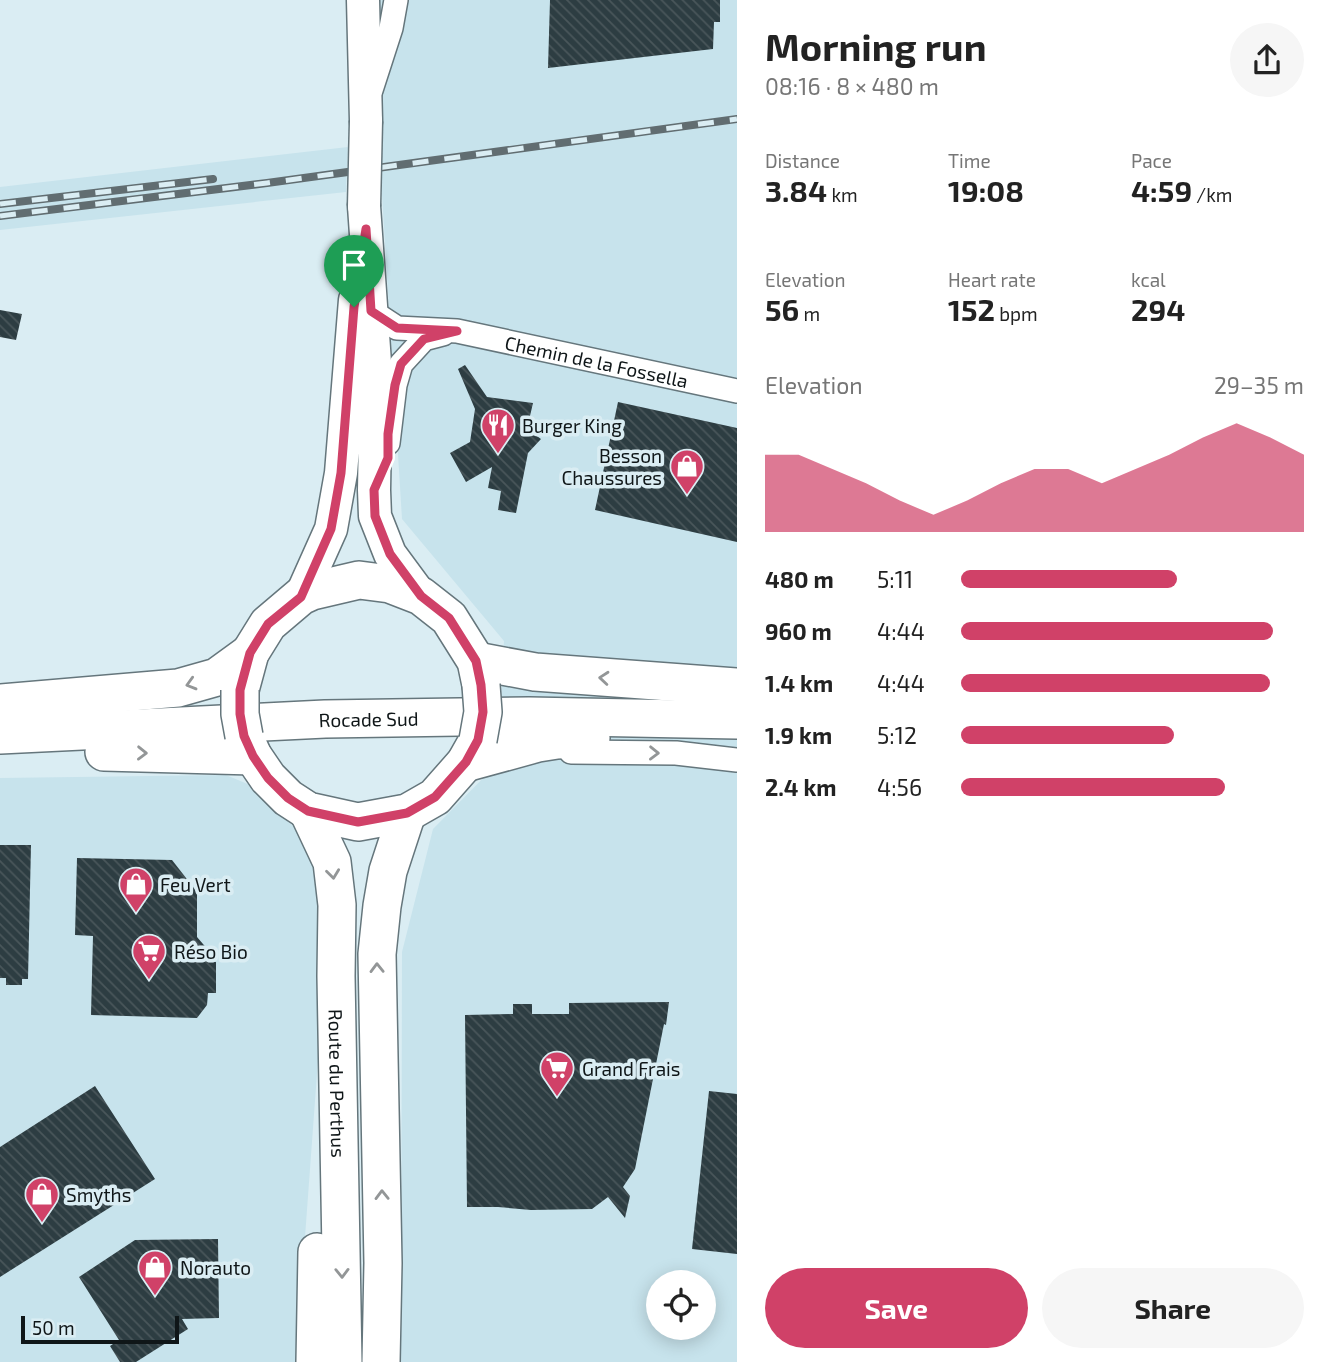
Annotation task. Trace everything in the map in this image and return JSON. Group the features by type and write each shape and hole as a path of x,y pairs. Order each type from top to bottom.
{"main road":[{"path":"363,0 368,105 365,218 376,377 375,516 390,554 421,596 449,618 479,673 483,712 472,751 435,797 407,813 358,822 308,811 288,798 268,778 249,746 240,714 240,690 250,653 268,624 312,591 359,580 390,584 421,596"},
{"path":"368,105 380,0"},
{"path":"301,597 331,529 340,484 354,307 365,218"},
{"path":"0,703 178,688 217,677 250,653"},
{"path":"479,673 535,672 737,687"},
{"name":"Rocade Sud","path":"0,722 323,706 737,707"},
{"name":"Rocade Sud","path":"0,735 325,719 529,716 737,720"},
{"path":"472,751 557,740 654,734 737,736"},
{"path":"0,753 249,746"},
{"name":"Route du Perthus","path":"308,811 332,862 337,905 343,1362"},
{"path":"380,1362 383,1263 377,954 388,871 407,813"},
{"path":"315,1362 318,1214 338,1038"}],"street":[{"path":"368,105 391,28 396,0"},
{"name":"Chemin de la Fossella","path":"371,311 397,328 457,331 737,391"},
{"name":"Chemin de la Fossella","path":"374,490 388,458 388,434 401,364 424,339 457,331"},
{"path":"538,743 569,752 676,753 737,760"}],"shaded area":[{"path":"365,0 737,0 737,1362 401,1362 402,952 433,829 498,763 504,641 402,519 379,146"},
{"path":"348,147 346,192 0,230 0,187"},
{"path":"226,775 250,785 295,828 314,858 324,894 321,1019 305,1237 305,1362 0,1362 0,778"}],"building":[{"path":"550,0 720,0 720,22 714,22 713,49 548,68"},
{"path":"0,310 22,314 16,340 0,337"},
{"name":"Burger King","path":"465,365 487,397 533,403 527,429 541,439 528,453 516,513 498,510 501,491 488,488 492,467 466,482 450,453 470,442 475,409 458,369"},
{"path":"618,402 737,428 737,542 595,510"},
{"path":"0,845 31,845 28,979 22,979 22,985 6,985 6,978 0,978"},
{"path":"77,858 172,860 197,892 197,937 209,951 208,961 216,962 216,993 208,993 207,1005 197,1018 91,1015 93,936 75,935"},
{"name":"Grand Frais","path":"669,1002 635,1169 623,1187 630,1196 625,1218 608,1197 592,1209 467,1207 465,1015 513,1014 513,1004 532,1004 532,1014 569,1014 569,1003"},
{"name":"Smyths","path":"95,1086 155,1179 0,1277 0,1147"},
{"path":"709,1091 737,1094 737,1254 692,1249"},
{"name":"Norauto","path":"218,1239 219,1318 182,1319 188,1329 136,1362 120,1362 110,1346 119,1340 79,1277 135,1240"}],"railway":[{"path":"0,216 267,183 737,119"},
{"path":"0,204 213,179"}],"place":[{"name":"Burger King","path":"498,455"},
{"name":"Besson Chaussures","path":"687,496"},
{"name":"Feu Vert","path":"136,914"},
{"name":"Réso Bio","path":"149,981"},
{"name":"Grand Frais","path":"557,1098"},
{"name":"Smyths","path":"42,1224"},
{"name":"Norauto","path":"155,1297"}],"route":[{"path":"366,229 371,311 397,328 457,331 424,339 401,364 388,434 388,458 374,490 375,516 390,554 421,596 449,618 476,661 483,712 478,740 466,762 435,797 407,813 358,822 308,811 288,798 268,778 253,756 244,736 240,714 240,690 250,653 268,624 301,597 331,529 341,473 354,307 366,229"}]}
